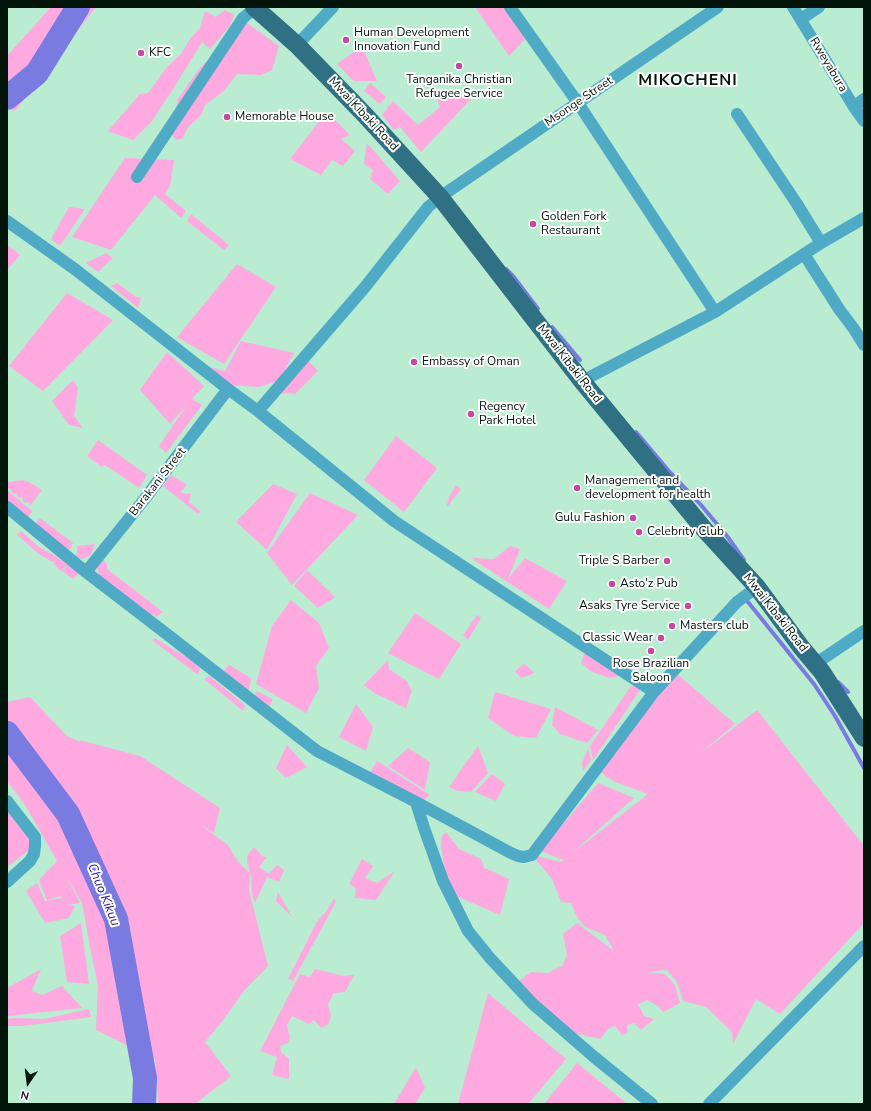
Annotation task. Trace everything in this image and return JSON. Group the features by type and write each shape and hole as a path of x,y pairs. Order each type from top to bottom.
{"main road":[{"name":"Mwai Kibaki Road","path":"255,7 297,44 440,197 582,381 704,529 757,587 830,683 864,738"}],"street":[{"path":"137,177 243,18 255,7"},
{"path":"297,44 333,7"},
{"path":"510,7 578,103 715,312"},
{"name":"Msonge Street","path":"258,411 364,287 428,207 440,197 718,7"},
{"name":"Rweyabura","path":"793,7 864,122"},
{"path":"801,19 819,7"},
{"path":"854,107 864,99"},
{"path":"737,114 821,243"},
{"path":"582,381 715,312 821,243 864,218"},
{"path":"7,220 76,270 228,390 258,411 394,521 654,692"},
{"path":"804,254 864,345"},
{"name":"Barakani Street","path":"86,572 143,501 228,390"},
{"path":"7,507 86,572 317,751 511,853 524,857 532,855 654,692 737,602 757,587"},
{"path":"815,664 864,631"},
{"path":"7,801 35,837 35,846 34,854 30,861 7,882"},
{"path":"416,802 443,881 468,931 490,958 533,1004 593,1056 652,1104"},
{"path":"709,1104 864,946"}],"shaded area":[{"path":"51,7 96,7 15,111 7,108 7,56"},
{"path":"475,7 506,7 530,34 509,56"},
{"path":"225,10 234,15 230,26 210,49 202,42 152,121 133,140 108,131 140,94 148,93 167,67 181,54 190,39 200,28 205,11 216,17"},
{"path":"247,23 279,46 272,70 261,75 237,74 224,91 205,105 201,115 188,127 183,138 176,140 171,134 178,99 199,69 213,55 233,29"},
{"path":"362,46 377,81 354,81 337,64"},
{"path":"370,83 386,97 380,104 364,91"},
{"path":"448,89 454,93 471,99 421,152 400,127 394,130 382,115 393,101 418,125 440,107 437,98"},
{"path":"330,115 350,135 341,139 355,151 343,166 332,160 321,175 290,159 320,120"},
{"path":"367,143 400,181 388,194 370,179 373,170 364,164"},
{"path":"125,158 174,160 170,186 165,194 186,211 181,218 155,195 111,250 72,237"},
{"path":"69,207 85,209 60,246 51,239"},
{"path":"191,214 229,245 224,250 187,221"},
{"path":"9,246 20,255 7,270 7,248"},
{"path":"106,253 113,258 98,272 86,263"},
{"path":"237,264 276,287 224,364 177,337"},
{"path":"117,283 136,297 141,298 138,308 111,286"},
{"path":"67,293 113,320 43,391 9,366"},
{"path":"241,341 294,353 279,381 259,387 229,385 204,366 225,371"},
{"path":"167,352 204,386 192,399 202,405 166,453 159,446 187,405 170,424 140,390"},
{"path":"306,358 318,371 295,394 279,394"},
{"path":"73,380 78,388 74,416 83,428 69,425 52,401"},
{"path":"396,436 437,468 404,512 364,480"},
{"path":"98,440 147,475 139,488 105,465 102,467 87,456"},
{"path":"171,475 187,485 180,492 191,494 189,502 201,512 198,514 163,486"},
{"path":"22,480 29,482 42,490 30,506 29,503 25,503 23,501 22,497 19,498 16,493 12,493 11,490 7,488 7,483"},
{"path":"273,484 297,494 267,550 236,522"},
{"path":"456,485 461,489 448,506 449,497"},
{"path":"7,490 32,511 27,519 7,502"},
{"path":"310,493 358,515 292,585 267,553"},
{"path":"40,518 73,543 68,552 35,524"},
{"path":"21,531 39,547 68,565 61,571 53,562 40,555 17,535"},
{"path":"95,544 91,555 82,559 76,557 78,546"},
{"path":"510,546 520,549 508,579 525,558 567,581 549,609 471,558 494,559"},
{"path":"103,559 107,565 107,569 163,612 156,617 154,614 149,616 110,591 98,572 97,563"},
{"path":"69,565 80,572 73,579 62,571"},
{"path":"307,570 335,597 318,608 294,586"},
{"path":"291,600 319,623 329,648 316,666 319,688 306,713 256,684 272,626"},
{"path":"415,613 461,644 439,679 388,653"},
{"path":"477,615 481,618 468,640 463,635"},
{"path":"155,638 188,658 200,668 198,675 152,640"},
{"path":"586,650 622,675 610,678 592,672 581,663"},
{"path":"388,660 389,669 407,681 412,691 406,708 376,694 364,685"},
{"path":"524,664 535,673 521,678 515,671"},
{"path":"229,665 251,678 248,694 223,672"},
{"path":"676,673 735,724 701,753 757,710 864,846 864,923 780,1014 756,999 733,1044 732,1032 706,1007 683,1001 677,982 667,970 646,972 665,974 675,985 680,1003 663,1012 658,1006 647,1000 638,1004 644,1016 654,1019 641,1030 634,1023 627,1025 628,1033 622,1035 615,1026 608,1029 600,1039 569,1032 518,982 531,972 547,973 562,966 567,956 563,934 577,923 614,951 605,935 585,927 577,917 571,903 561,902 552,879 532,855 561,862 564,860 540,851 598,783 634,798 571,854 648,794 615,782 600,772"},
{"path":"209,676 245,705 243,711 204,679"},
{"path":"631,686 638,686 640,690 593,760 590,746"},
{"path":"257,691 273,699 269,707 251,700"},
{"path":"495,692 551,709 536,738 514,736 488,718"},
{"path":"30,697 67,736 80,742 79,740 140,756 220,808 214,833 201,825 228,845 238,862 250,873 249,890 268,966 243,992 224,1019 205,1042 231,1076 195,1104 158,1104 155,1059 96,1030 98,986 82,903 66,876 80,903 68,905 75,906 69,918 45,923 26,891 37,883 45,901 61,898 64,903 61,896 47,900 39,880 57,861 25,805 7,781 7,702"},
{"path":"356,704 373,727 366,751 339,737"},
{"path":"555,707 598,730 587,743 560,734 552,725"},
{"path":"287,745 307,767 286,778 276,768"},
{"path":"478,746 488,773 471,792 458,791 449,787"},
{"path":"408,748 430,762 425,790 388,766"},
{"path":"588,748 591,760 583,771 582,763"},
{"path":"377,761 430,795 423,801 370,773"},
{"path":"492,774 505,784 496,801 475,792"},
{"path":"7,811 35,846 7,867"},
{"path":"446,832 459,849 481,859 484,868 509,879 500,915 454,895 445,871 441,847 442,836"},
{"path":"254,847 262,856 267,857 259,867 269,874 277,865 284,870 279,882 267,877 255,903 252,893 251,876 247,862 247,856"},
{"path":"362,859 373,866 365,878 377,883 395,871 376,900 355,898 356,888 349,884"},
{"path":"278,892 292,917 276,901"},
{"path":"334,898 336,902 293,981 288,979 316,923 327,910"},
{"path":"81,923 89,984 67,982 60,936"},
{"path":"41,969 32,991 42,995 62,986 82,1008 7,1016 7,988"},
{"path":"315,969 344,976 354,975 345,992 334,993 328,1004 331,1016 328,1025 321,1028 314,1020 309,1024 292,1016 287,1026 290,1037 288,1043 280,1046 281,1052 289,1059 289,1079 272,1075 277,1057 260,1051 300,974 310,977"},
{"path":"488,993 566,1059 528,1104 458,1104"},
{"path":"89,1009 91,1017 22,1026 7,1026 7,1019 44,1019"},
{"path":"577,1063 625,1102 624,1104 544,1104"},
{"path":"416,1067 425,1088 415,1104 394,1104"}],"waterway":[{"name":"Chuo Kikuu","path":"7,98 37,73 78,7"},
{"path":"506,269 538,309"},
{"path":"552,327 580,360"},
{"path":"636,432 668,470 701,505 727,536 744,560"},
{"path":"748,602 814,684 835,716 864,768"},
{"path":"838,682 848,692"},
{"name":"Chuo Kikuu","path":"7,733 68,814 116,919 145,1078 144,1104"}],"place":[{"name":"Human Development Innovation Fund","path":"346,40"},
{"name":"KFC","path":"141,53"},
{"name":"Tanganika Christian Refugee Service","path":"459,66"},
{"name":"Memorable House","path":"227,117"},
{"name":"Golden Fork Restaurant","path":"533,224"},
{"name":"Embassy of Oman","path":"414,362"},
{"name":"Regency Park Hotel","path":"471,414"},
{"name":"Management and development for health","path":"577,488"},
{"name":"Gulu Fashion","path":"633,518"},
{"name":"Celebrity Club","path":"639,532"},
{"name":"Triple S Barber","path":"667,561"},
{"name":"Asto'z Pub","path":"612,584"},
{"name":"Asaks Tyre Service","path":"688,606"},
{"name":"Masters club","path":"672,626"},
{"name":"Classic Wear","path":"661,638"},
{"name":"Rose Brazilian Saloon","path":"651,651"}],"district":[{"name":"MIKOCHENI","path":"688,81"}]}
